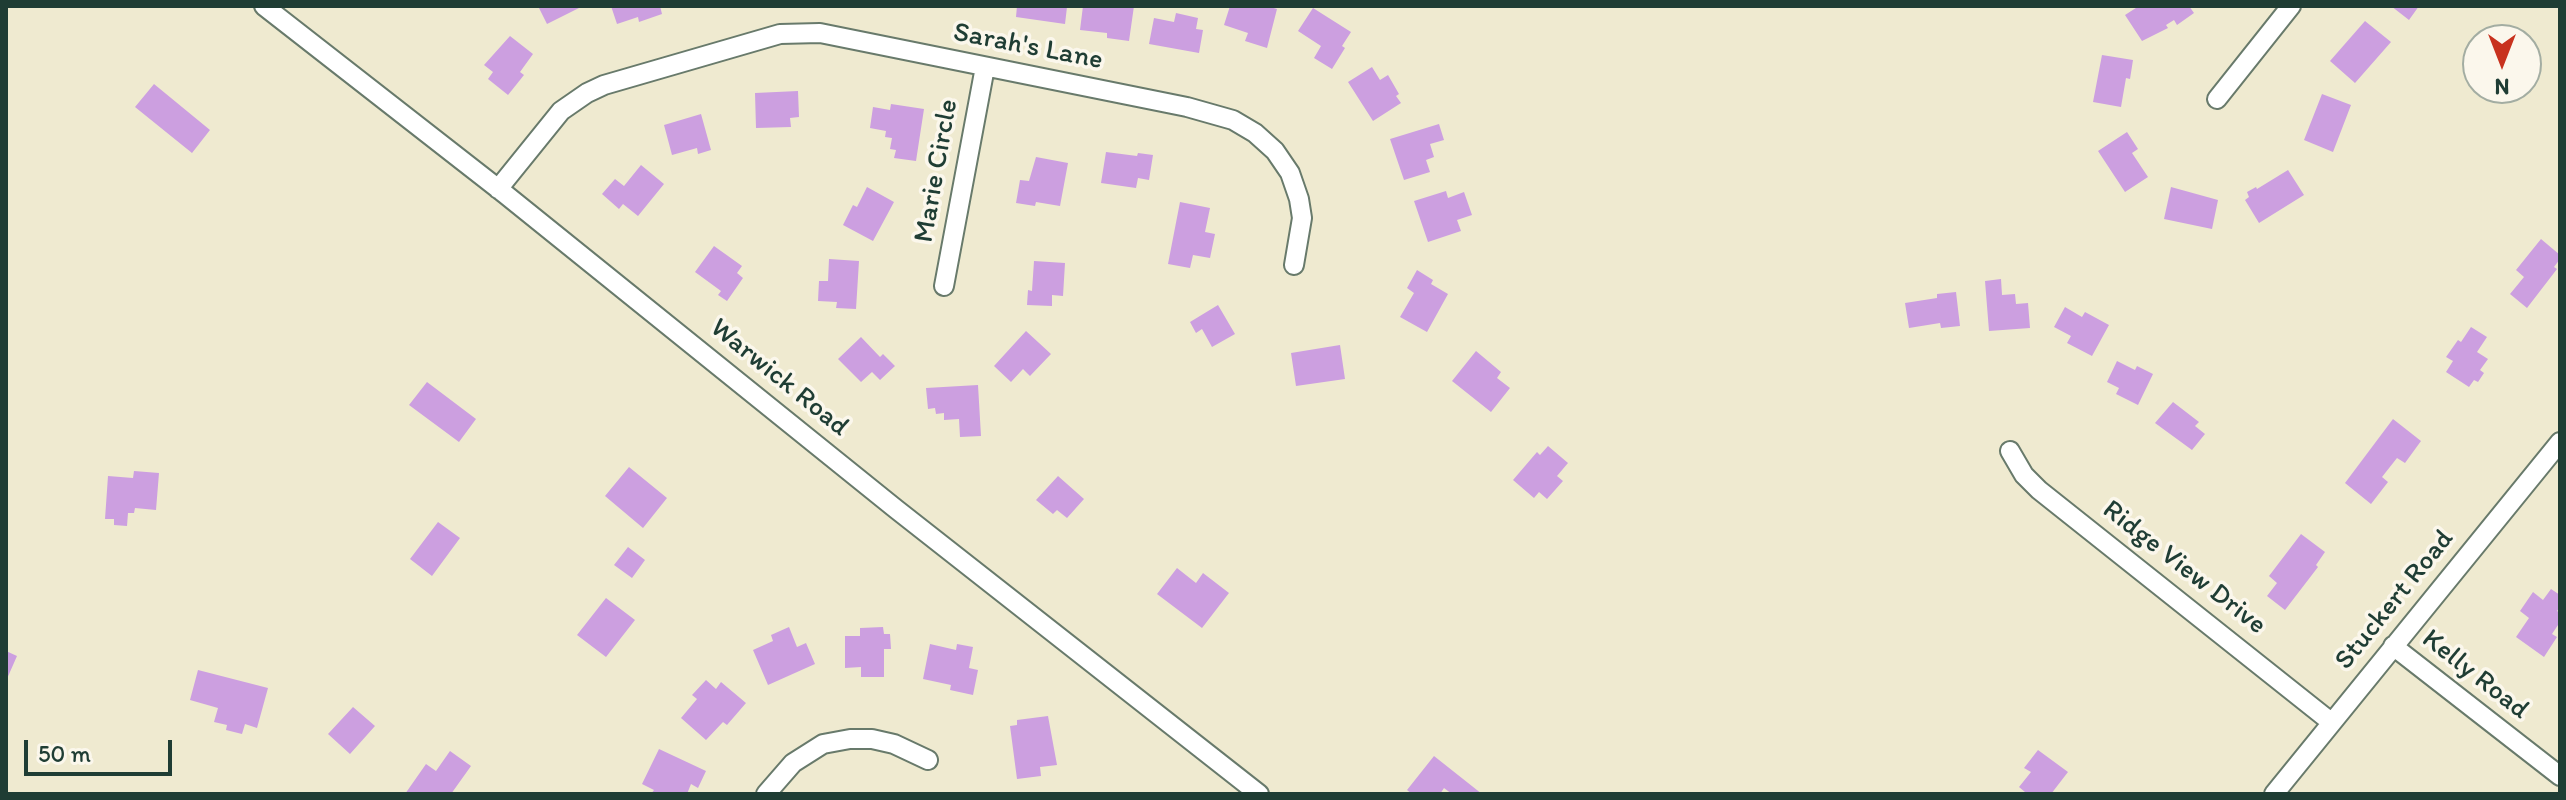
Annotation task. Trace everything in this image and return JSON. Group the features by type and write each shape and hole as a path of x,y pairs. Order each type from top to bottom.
{"street":[{"name":"Warwick Road","path":"264,6 1259,794"},
{"path":"2217,99 2291,6"},
{"name":"Sarah's Lane","path":"498,189 561,111 587,93 604,85 780,34 820,33 1220,115 1255,133 1286,165 1299,199 1302,218 1294,265"},
{"name":"Marie Circle","path":"944,286 985,67"},
{"name":"Stuckert Road","path":"2274,794 2560,442"},
{"name":"Ridge View Drive","path":"2010,451 2024,475 2039,490 2331,722"},
{"name":"Kelly Road","path":"2393,646 2560,776"},
{"path":"766,794 793,763 823,744 872,739 894,744 928,760"}],"building":[{"path":"538,6 583,6 547,24"},
{"path":"611,6 660,6 662,14 639,22 638,17 617,24"},
{"path":"1017,6 1067,7 1065,24 1016,17"},
{"path":"1083,6 1134,6 1129,41 1107,38 1107,33 1080,30"},
{"path":"1230,6 1277,9 1267,48 1245,41 1248,33 1224,25"},
{"path":"2139,6 2189,6 2194,13 2177,25 2174,20 2166,25 2168,28 2142,41 2125,15"},
{"path":"2391,6 2419,6 2409,20"},
{"path":"1313,8 1351,32 1332,69 1314,58 1321,46 1298,31"},
{"path":"1176,13 1198,18 1196,29 1203,30 1199,53 1149,44 1154,18 1174,22"},
{"path":"2365,21 2391,42 2355,83 2330,61"},
{"path":"510,36 533,54 520,72 524,75 508,95 488,79 493,72 484,65"},
{"path":"2102,55 2133,60 2121,107 2093,102"},
{"path":"1372,67 1380,80 1388,75 1401,103 1373,121 1348,82"},
{"path":"154,84 210,130 192,153 135,107"},
{"path":"798,91 799,117 790,118 791,127 756,128 755,93"},
{"path":"2322,94 2351,105 2333,152 2304,140"},
{"path":"891,104 924,109 916,161 894,158 896,150 890,149 892,138 885,137 886,131 870,128 873,107 890,110"},
{"path":"701,114 711,150 698,154 697,148 672,155 664,125"},
{"path":"1439,124 1444,140 1430,144 1434,157 1426,160 1430,172 1404,180 1390,139"},
{"path":"2127,132 2138,149 2132,153 2148,177 2125,192 2098,151"},
{"path":"1106,152 1153,155 1149,180 1138,178 1136,188 1101,183"},
{"path":"1036,157 1068,163 1060,206 1016,203 1020,180 1029,181"},
{"path":"641,165 664,184 638,216 623,204 619,209 602,194 615,179 624,186"},
{"path":"2288,170 2304,195 2259,223 2245,200 2249,197 2247,192"},
{"path":"867,187 894,202 873,241 843,225"},
{"path":"2171,187 2218,200 2212,229 2164,219"},
{"path":"1446,191 1448,198 1464,192 1472,215 1457,220 1461,231 1428,242 1414,201"},
{"path":"1180,202 1210,208 1205,232 1215,234 1210,258 1193,255 1190,268 1168,264"},
{"path":"2541,239 2560,255 2560,259 2554,267 2557,269 2527,308 2510,294 2524,277 2516,270"},
{"path":"714,246 742,266 737,273 743,278 727,301 718,295 721,291 695,272"},
{"path":"829,259 859,261 856,309 836,308 837,302 818,301 819,281 828,281"},
{"path":"1034,261 1065,263 1063,296 1052,295 1052,306 1027,305 1028,290 1032,291"},
{"path":"1417,270 1433,280 1431,284 1448,294 1427,332 1400,317 1414,293 1407,288"},
{"path":"2001,279 2002,295 2015,294 2016,304 2028,303 2030,328 1989,331 1985,281"},
{"path":"1956,292 1960,326 1941,328 1940,323 1909,328 1905,303"},
{"path":"1218,305 1235,334 1212,347 1202,329 1196,333 1190,322"},
{"path":"2065,307 2082,317 2085,312 2109,325 2092,356 2067,343 2071,336 2054,327"},
{"path":"2471,327 2487,337 2477,352 2488,359 2480,370 2484,373 2478,382 2474,380 2469,387 2446,372 2453,361 2446,357"},
{"path":"1026,331 1051,354 1030,376 1023,369 1011,382 994,366"},
{"path":"861,337 880,357 883,354 895,366 880,380 872,372 861,382 838,359"},
{"path":"1340,345 1345,379 1296,386 1291,353"},
{"path":"1476,351 1501,372 1497,378 1510,388 1491,412 1452,381"},
{"path":"2117,361 2153,374 2138,405 2116,394 2119,388 2107,382"},
{"path":"427,382 476,419 459,442 409,405"},
{"path":"978,385 981,436 960,437 959,419 944,420 944,413 936,414 935,408 928,409 926,388"},
{"path":"2173,402 2199,422 2195,426 2205,434 2192,450 2155,423"},
{"path":"2393,419 2421,441 2405,463 2397,458 2382,477 2388,482 2371,504 2345,483"},
{"path":"1548,446 1568,463 1557,476 1563,481 1547,499 1539,492 1534,498 1513,480 1537,452 1540,455"},
{"path":"629,467 667,498 643,528 605,496"},
{"path":"134,471 159,473 156,510 135,508 134,513 128,513 127,526 114,525 114,519 105,519 108,476 133,478"},
{"path":"1058,476 1084,499 1067,518 1057,510 1053,514 1036,500"},
{"path":"438,522 460,538 432,576 410,559"},
{"path":"2301,534 2325,552 2316,565 2318,567 2285,610 2267,596 2277,583 2269,576"},
{"path":"628,547 645,560 632,578 614,565"},
{"path":"1177,568 1196,583 1203,573 1229,593 1202,628 1157,594"},
{"path":"2551,589 2560,595 2557,611 2560,622 2552,634 2557,637 2544,657 2516,637 2529,618 2520,611 2533,592 2543,600"},
{"path":"606,598 635,620 606,657 577,635"},
{"path":"789,627 797,647 806,643 815,664 768,685 753,650 773,641 771,635"},
{"path":"883,627 884,634 890,634 891,649 884,649 884,677 861,677 861,667 845,668 845,636 860,636 860,628"},
{"path":"930,644 956,650 957,644 973,647 969,668 978,670 973,695 950,690 951,685 923,679"},
{"path":"6,651 17,656 6,681"},
{"path":"198,670 268,688 257,728 245,724 242,734 226,730 227,725 214,722 218,708 190,700"},
{"path":"706,680 716,689 721,682 746,703 727,725 723,722 706,740 681,718 697,699 692,695"},
{"path":"353,707 375,726 350,754 328,734"},
{"path":"1048,716 1057,765 1040,767 1041,776 1017,779 1010,726 1017,725 1017,720"},
{"path":"659,749 706,771 698,788 691,784 687,794 651,794 654,790 642,784"},
{"path":"2038,750 2068,772 2051,794 2024,794 2019,787 2031,772 2024,768"},
{"path":"450,751 471,766 451,794 405,794 426,764 436,771"},
{"path":"1434,756 1482,794 1452,794 1444,788 1440,794 1412,794 1407,790"}]}
